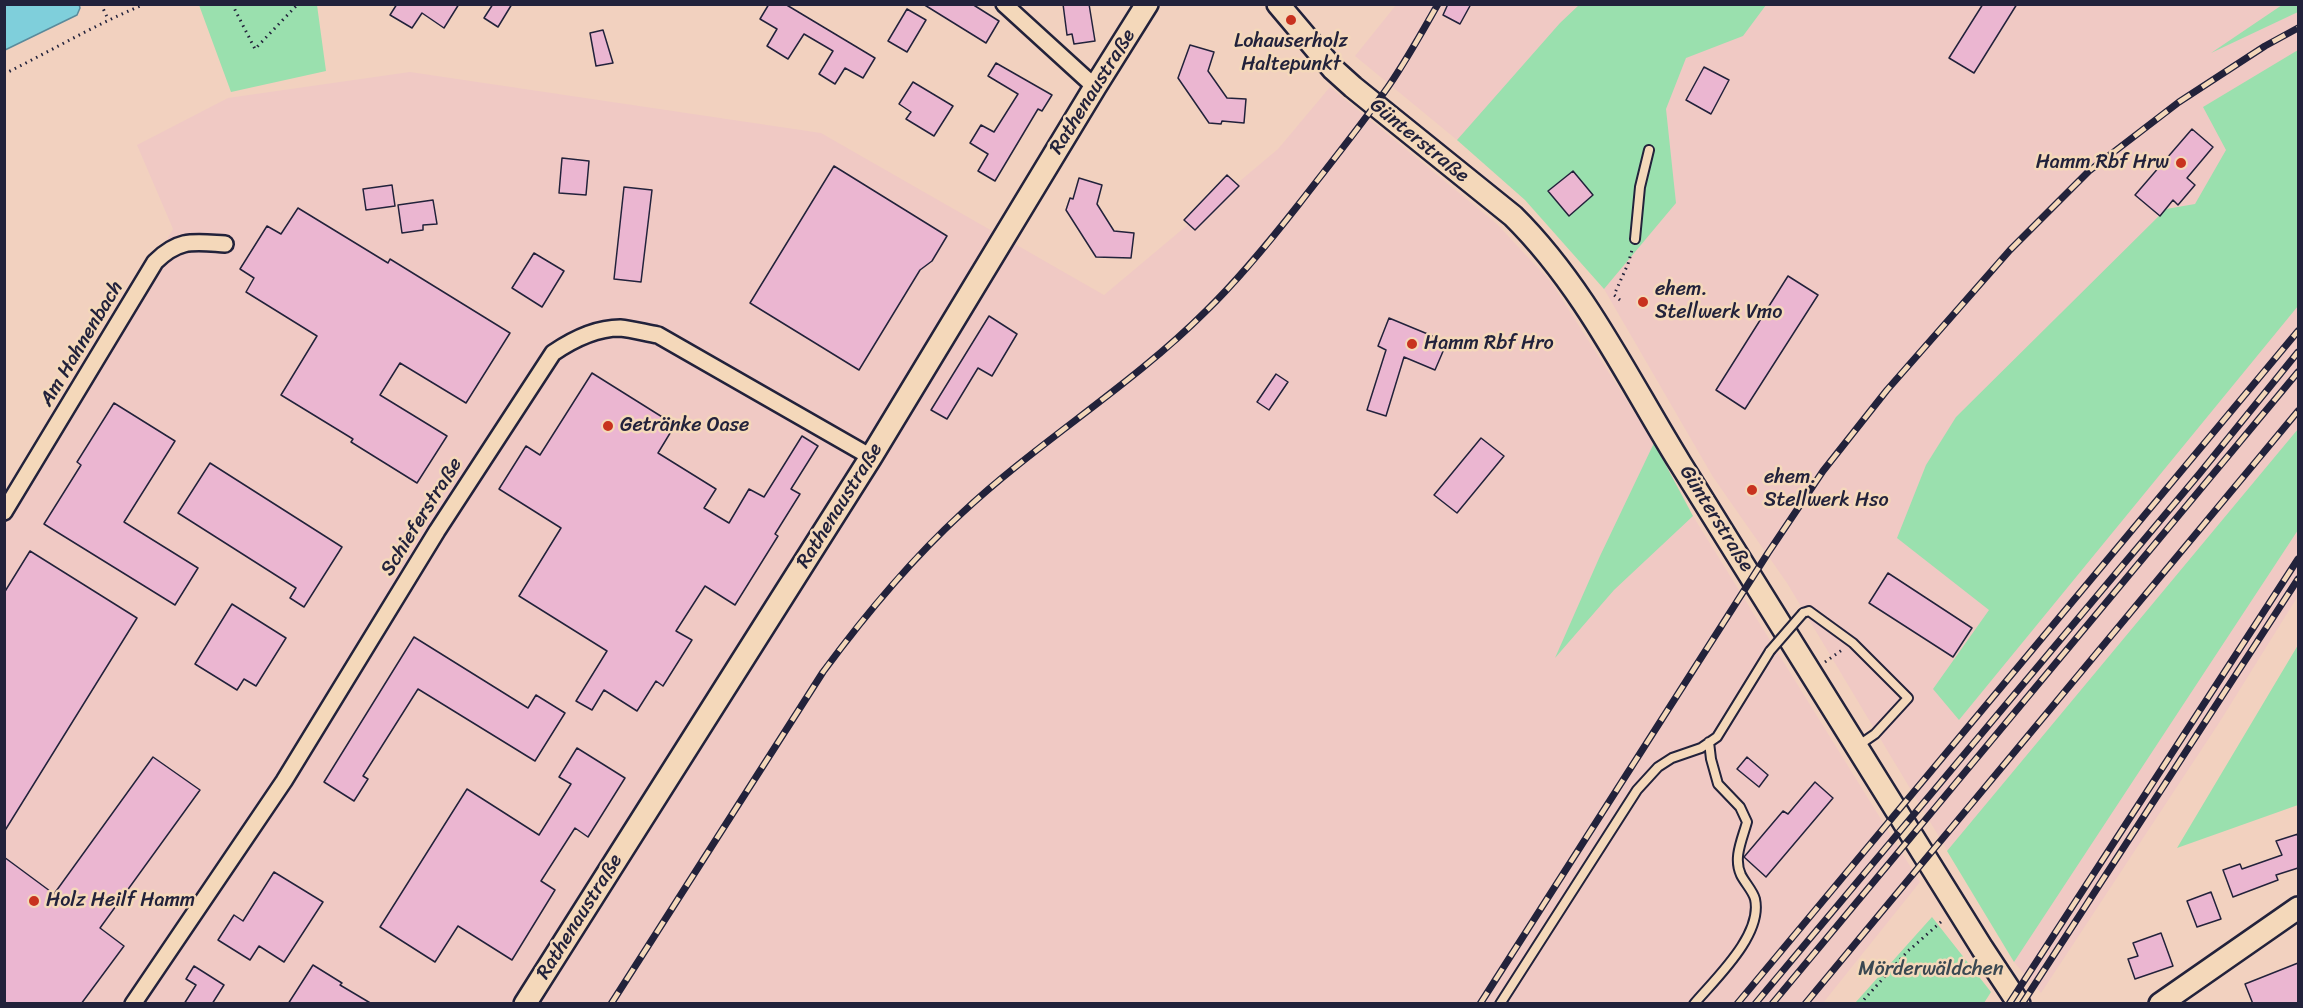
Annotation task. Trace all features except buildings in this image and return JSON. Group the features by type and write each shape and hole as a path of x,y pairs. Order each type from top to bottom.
{"street":[{"path":"1004,4 1095,87"},
{"name":"Rathenaustraße","path":"525,1004 871,457 1147,4"},
{"name":"Günterstraße","path":"1278,4 1326,61 1353,87 1512,216 1556,264 1618,358 1678,460 2019,1004"},
{"name":"Am Hahnenbach","path":"4,512 155,262 166,251 179,244 195,242 225,244"},
{"name":"Schieferstraße","path":"133,1004 284,781 437,531 552,353 592,333 620,328 658,335 871,457"},
{"path":"2160,1004 2298,908"}],"lane":[{"path":"1635,239 1640,187 1649,150"},
{"path":"1500,1004 1637,790 1658,767 1672,758 1701,748 1717,737 1770,651 1803,613 1809,611 1853,643 1908,698 1875,734 1858,746"},
{"path":"1694,1004 1741,949 1754,921 1755,900 1740,873 1737,857 1747,822 1740,807 1718,784 1711,759 1710,742"}],"path":[{"path":"101,4 108,19"},
{"path":"4,75 86,33 108,19 145,4"},
{"path":"232,4 255,49 298,4"},
{"path":"1620,300 1614,295 1628,264 1635,239"},
{"path":"1822,664 1853,643"},
{"path":"1860,1004 1907,952 1957,907"}],"shaded area":[{"path":"1396,5 2298,5 2298,596 2219,723 2041,993 2014,962 1787,583 1713,477 1604,289 1525,200 1457,140 1355,56"},
{"path":"410,72 821,133 1104,295 1278,149 1330,87 1497,224 1551,282 1654,443 1693,516 1920,882 1823,1003 5,1004 5,526 173,229 137,145 228,98"}],"green space":[{"path":"199,5 317,5 326,71 231,92"},
{"path":"1579,5 1766,5 1743,36 1686,58 1666,109 1676,203 1604,289 1525,200 1457,140 1560,23"},
{"path":"2282,5 2298,5 2298,12 2211,53"},
{"path":"2298,50 2298,306 1959,720 1933,689 1989,610 1897,538 1926,465 1956,417 2166,209 2195,204 2226,150 2203,107"},
{"path":"2298,429 2298,530 2014,962 1947,851"},
{"path":"1654,443 1693,516 1614,590 1555,658 1600,556"},
{"path":"2298,645 2298,805 2177,848"},
{"name":"Mörderwäldchen","path":"1932,917 1991,992 1984,1003 1855,1003"}],"water":[{"path":"5,4 79,4 80,8 77,15 5,50"}],"railway":[{"path":"611,1004 823,672 872,609 906,569 962,513 1022,462 1147,364 1231,286 1288,218 1377,102 1401,67 1438,4"},
{"path":"1480,1004 1768,553 1823,471 1887,390 2010,250 2089,171 2179,102 2265,46 2298,28"},
{"path":"1737,1004 2298,331"},
{"path":"1755,1004 2200,473 2298,352"},
{"path":"1772,1004 2298,372"},
{"path":"1805,1004 2298,411"},
{"path":"2009,1004 2298,559"},
{"path":"2022,1004 2298,579"}],"place":[{"name":"Lohauserholz Haltepunkt","path":"1291,20"},
{"name":"Hamm Rbf Hrw","path":"2181,163"},
{"name":"ehem. Stellwerk Vmo","path":"1643,302"},
{"name":"Hamm Rbf Hro","path":"1412,344"},
{"name":"Getränke Oase","path":"608,426"},
{"name":"ehem. Stellwerk Hso","path":"1752,490"},
{"name":"Holz Heilf Hamm","path":"34,901"}]}
